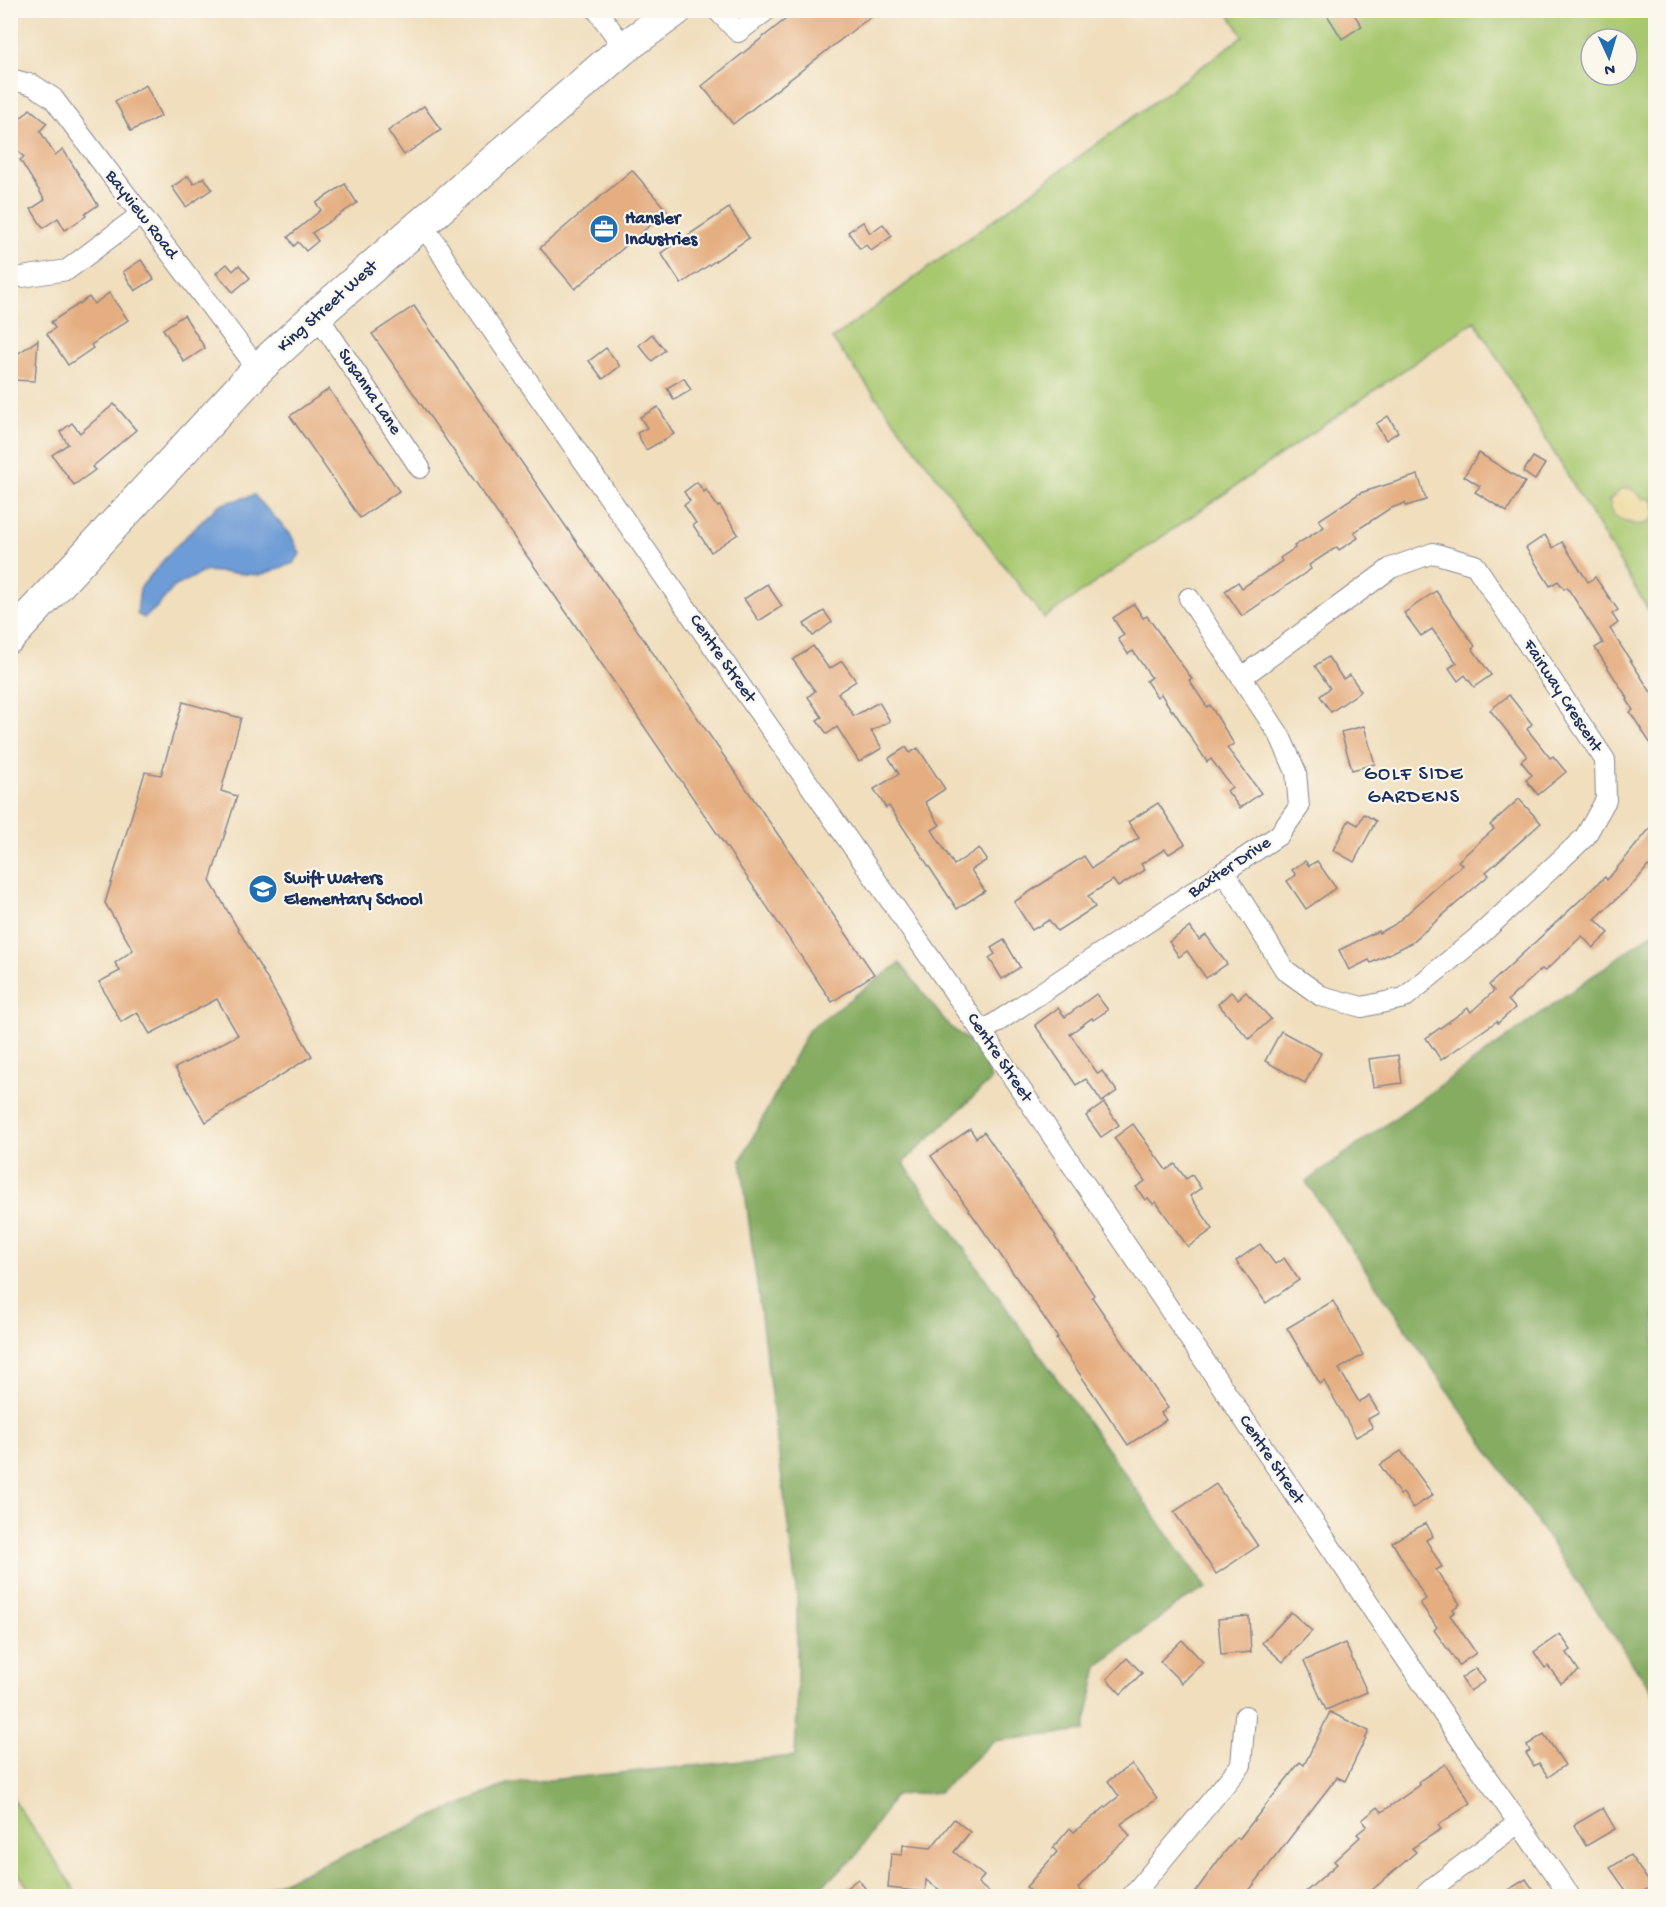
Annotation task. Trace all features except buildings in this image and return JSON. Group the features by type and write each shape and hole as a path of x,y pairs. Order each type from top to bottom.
{"main road":[{"name":"King Street West","path":"10,637 258,369 624,48 676,10"}],"street":[{"path":"597,10 624,48"},
{"path":"717,10 738,32 767,10"},
{"name":"Bayview Road","path":"10,79 33,85 53,98 258,369"},
{"path":"22,277 67,270 140,215"},
{"name":"Centre Street","path":"421,224 463,288 982,1032 1518,1823 1570,1896"},
{"name":"Susanna Lane","path":"317,315 420,468"},
{"name":"Fairway Crescent","path":"1224,872 1285,970 1321,996 1362,1007 1404,998 1478,937 1586,837 1606,801 1605,760 1475,565 1433,553 1391,568 1242,677"},
{"name":"Baxter Drive","path":"982,1032 1279,835 1299,807 1296,772 1280,736 1189,598"},
{"path":"1132,1896 1241,1764 1245,1716"},
{"path":"1424,1896 1518,1823"}],"green space":[{"path":"1227,11 1655,11 1655,621 1475,321 1044,618 832,339 1243,36"},
{"path":"1655,931 1655,1696 1306,1182"},
{"path":"900,963 949,1026 981,1050 991,1080 903,1163 1206,1588 1178,1604 1098,1666 1084,1731 993,1741 939,1792 895,1795 855,1858 809,1896 249,1896 508,1784 795,1756 797,1596 741,1160 809,1029"},
{"path":"11,1796 79,1896 34,1896 11,1863"}],"sand":[{"path":"1630,488 1644,499 1649,498 1654,502 1655,516 1651,521 1636,524 1614,516 1609,500 1622,489"}],"water":[{"path":"254,495 291,535 300,554 294,563 260,575 205,571 174,587 144,618 137,614 140,588 173,549 219,505"}],"place":[{"name":"Hansler Industries","path":"604,229"},
{"name":"Swift Waters Elementary School","path":"263,889"}],"district":[{"name":"GOLF SIDE GARDENS","path":"1414,786"}]}
